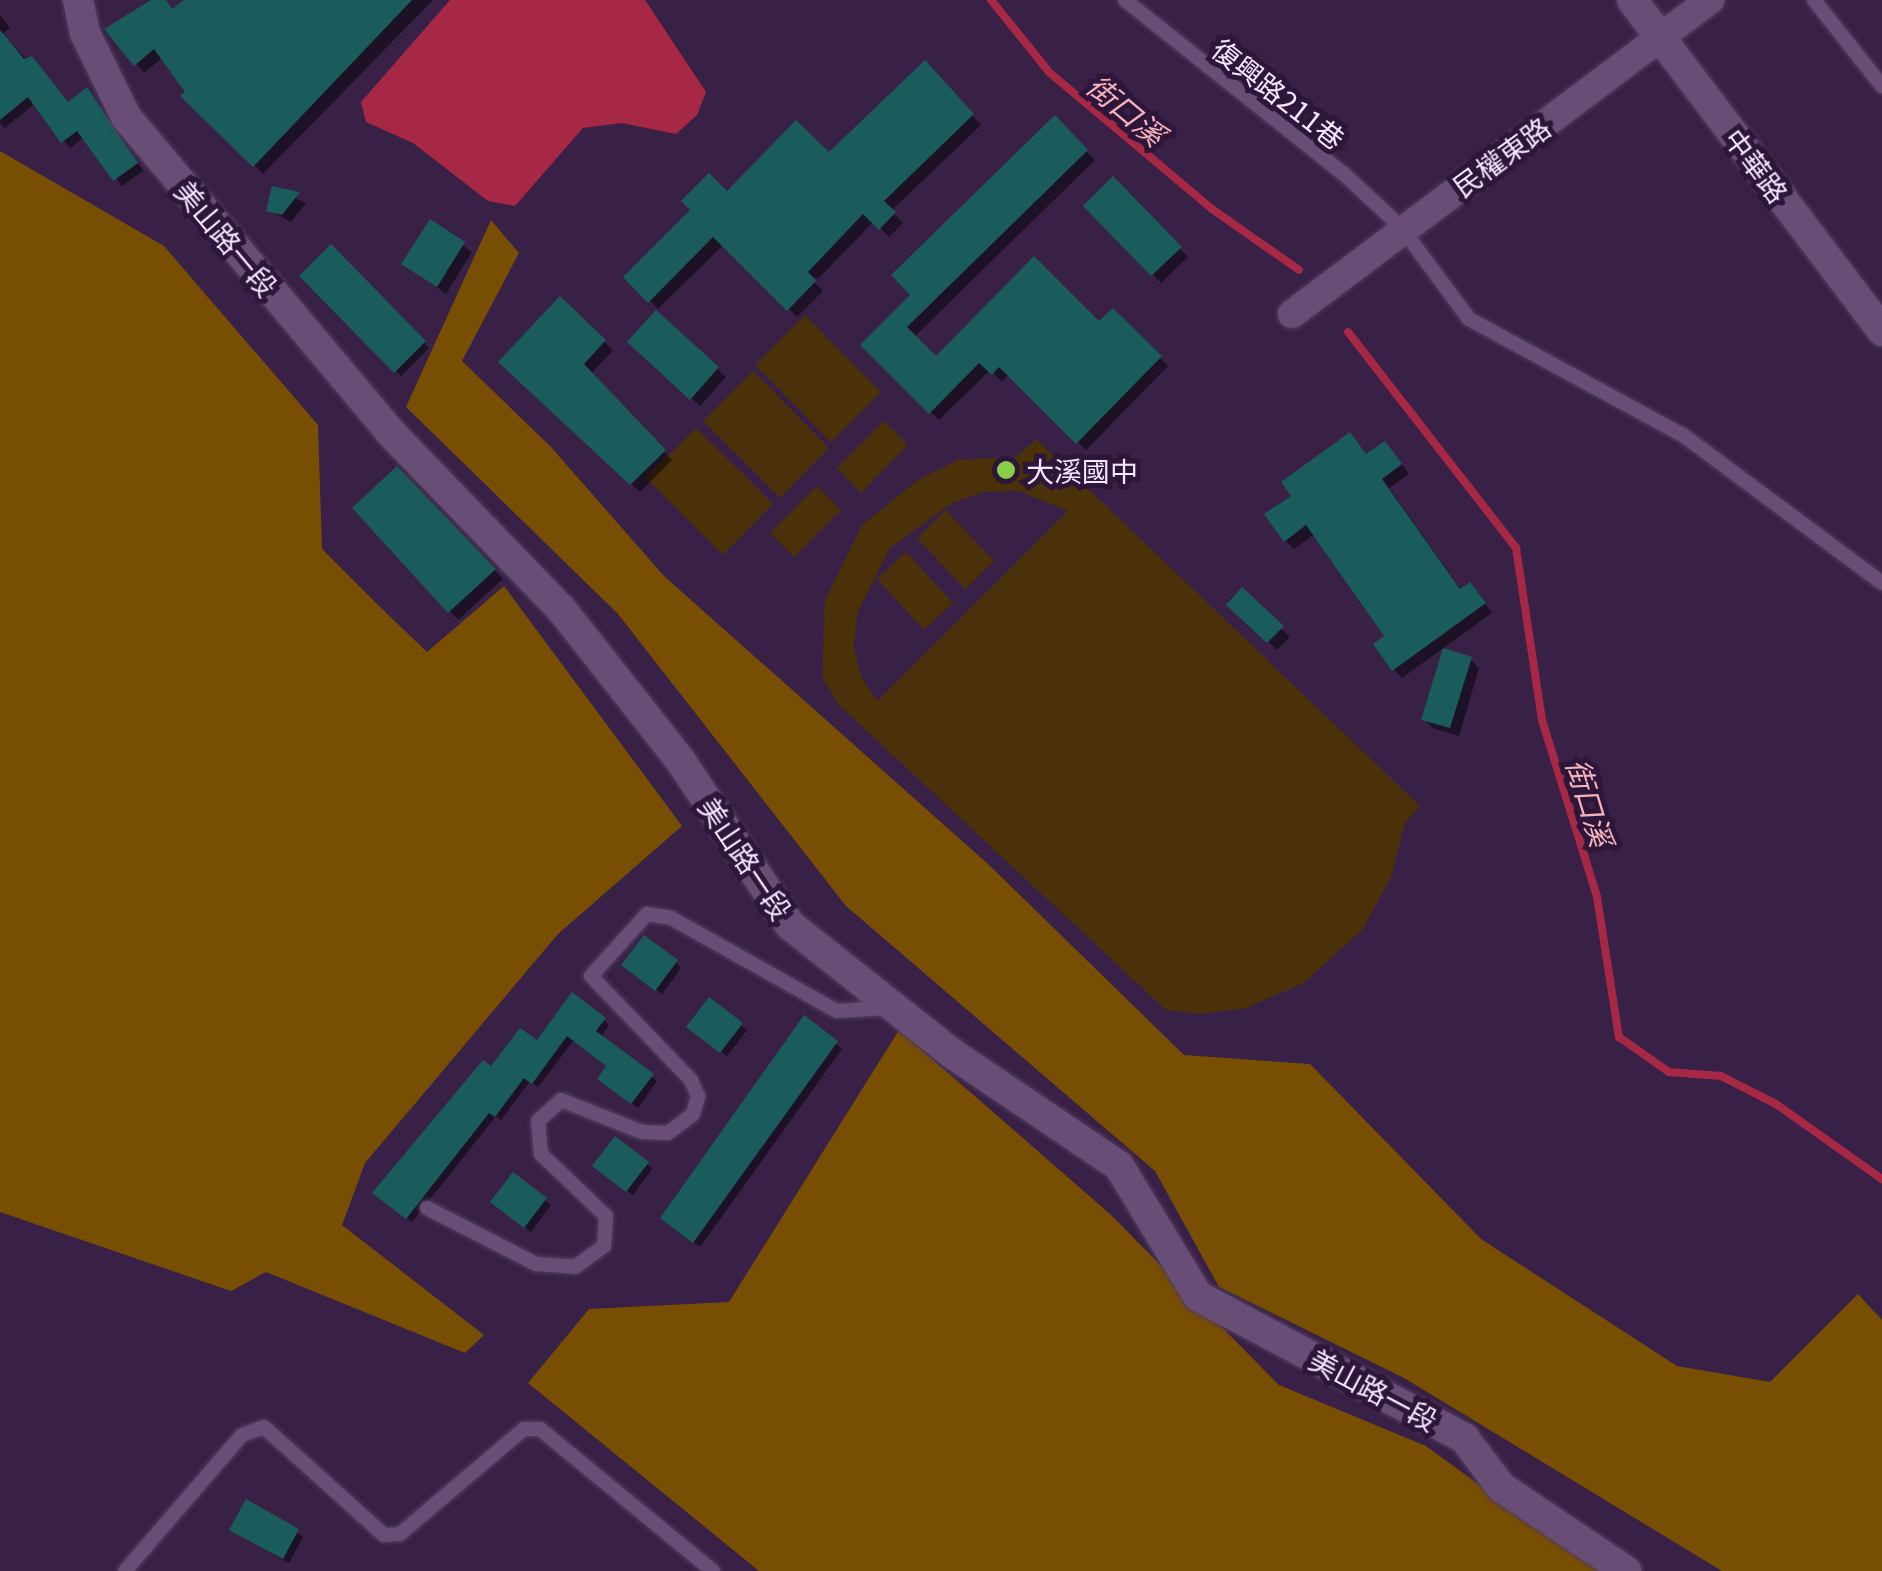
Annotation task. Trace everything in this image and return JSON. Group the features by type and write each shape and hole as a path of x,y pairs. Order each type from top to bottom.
{"street":[{"name":"美山路一段","path":"78,0 85,33 126,117 394,434 562,610 680,760 790,925 893,1007 1120,1166 1198,1296 1464,1438 1501,1487 1626,1571"},
{"name":"中華路","path":"1632,0 1882,331"},
{"name":"民權東路","path":"1292,314 1402,228 1663,40 1710,0"}],"lane":[{"name":"復興路211巷","path":"1125,0 1402,228 1469,320 1683,435 1882,584"},
{"path":"1814,0 1882,86"},
{"path":"428,1208 536,1264 575,1267 604,1246 606,1216 541,1154 538,1121 545,1107 561,1100 576,1100 642,1132 668,1132 694,1114 698,1096 691,1080 591,976 632,923 647,914 671,918 837,1011 893,1007"},
{"path":"125,1571 242,1435 264,1427 384,1535 400,1534 524,1429 540,1429 714,1571"}],"shaded area":[{"path":"450,0 645,0 706,92 697,115 676,134 622,123 583,128 515,206 488,201 413,143 366,122 361,102"},
{"path":"0,151 164,246 318,425 322,549 378,605 427,652 504,586 682,826 558,934 365,1163 342,1225 484,1335 465,1353 266,1272 231,1291 0,1212"},
{"path":"491,220 519,253 462,361 550,446 664,576 988,864 1184,1055 1310,1064 1481,1239 1677,1366 1770,1382 1858,1294 1882,1320 1882,1571 1722,1571 1404,1378 1219,1287 1155,1171 846,906 618,614 406,407"},
{"path":"805,315 881,392 831,442 755,365"},
{"path":"753,371 829,448 780,498 703,421"},
{"path":"884,421 908,445 861,493 837,468"},
{"path":"696,428 773,504 723,555 646,478"},
{"path":"1036,439 1420,806 1405,823 1391,877 1363,929 1304,983 1246,1008 1201,1014 1166,1010 838,704 822,677 825,600 862,525 918,480 958,460 1016,457","holes":["1020,491 1068,511 877,701 861,676 854,648 857,614 890,548 952,503 983,492"]},
{"path":"817,486 841,510 794,557 770,533"},
{"path":"946,510 994,561 965,589 917,538"},
{"path":"906,552 953,603 924,630 877,579"},
{"path":"899,1030 1110,1214 1279,1385 1426,1446 1598,1571 759,1571 528,1383 589,1309 729,1302"}],"building":[{"path":"151,0 166,0 172,9 184,0 412,0 253,167 180,96 185,92 154,49 134,66 104,29"},
{"path":"0,30 24,59 32,56 68,102 87,87 138,163 113,181 77,131 61,143 28,97 0,120"},
{"path":"925,60 974,114 884,201 896,212 879,230 863,214 808,272 816,281 787,311 713,237 648,303 623,277 690,210 681,201 709,173 727,191 796,120 829,152"},
{"path":"1055,115 1088,150 907,327 936,356 1034,256 1099,321 1113,308 1162,356 1076,444 999,367 992,375 979,363 929,414 860,345 910,295 891,275"},
{"path":"1113,176 1182,247 1151,276 1083,206"},
{"path":"272,186 300,192 282,215 266,211"},
{"path":"430,219 465,242 437,287 401,264"},
{"path":"331,244 426,341 394,373 299,276"},
{"path":"560,296 606,340 584,364 666,450 630,485 498,362"},
{"path":"656,310 719,367 690,400 627,342"},
{"path":"1350,432 1366,454 1385,441 1402,464 1382,479 1460,589 1470,582 1486,603 1392,671 1373,644 1384,636 1306,525 1284,542 1264,514 1291,496 1281,482"},
{"path":"397,466 496,569 448,613 352,508"},
{"path":"1242,587 1284,626 1267,643 1226,605"},
{"path":"1443,648 1472,657 1450,728 1421,720"},
{"path":"644,935 678,960 655,991 621,965"},
{"path":"572,992 606,1018 596,1031 654,1074 631,1104 597,1079 606,1066 567,1036 532,1084 524,1078 495,1117 489,1113 406,1219 372,1193 483,1060 491,1066 520,1028 537,1040"},
{"path":"709,997 743,1023 720,1053 686,1027"},
{"path":"804,1015 838,1041 693,1243 660,1218"},
{"path":"615,1136 649,1162 626,1192 592,1166"},
{"path":"513,1172 547,1198 524,1228 490,1202"},
{"path":"246,1499 299,1529 283,1559 229,1530"}],"waterway":[{"name":"街口溪","path":"991,0 1050,73 1212,209 1299,270"},
{"name":"街口溪","path":"1348,332 1516,548 1542,720 1597,897 1619,1037 1669,1072 1721,1076 1776,1104 1882,1179"}],"place":[{"name":"大溪國中","path":"1006,470"}]}
